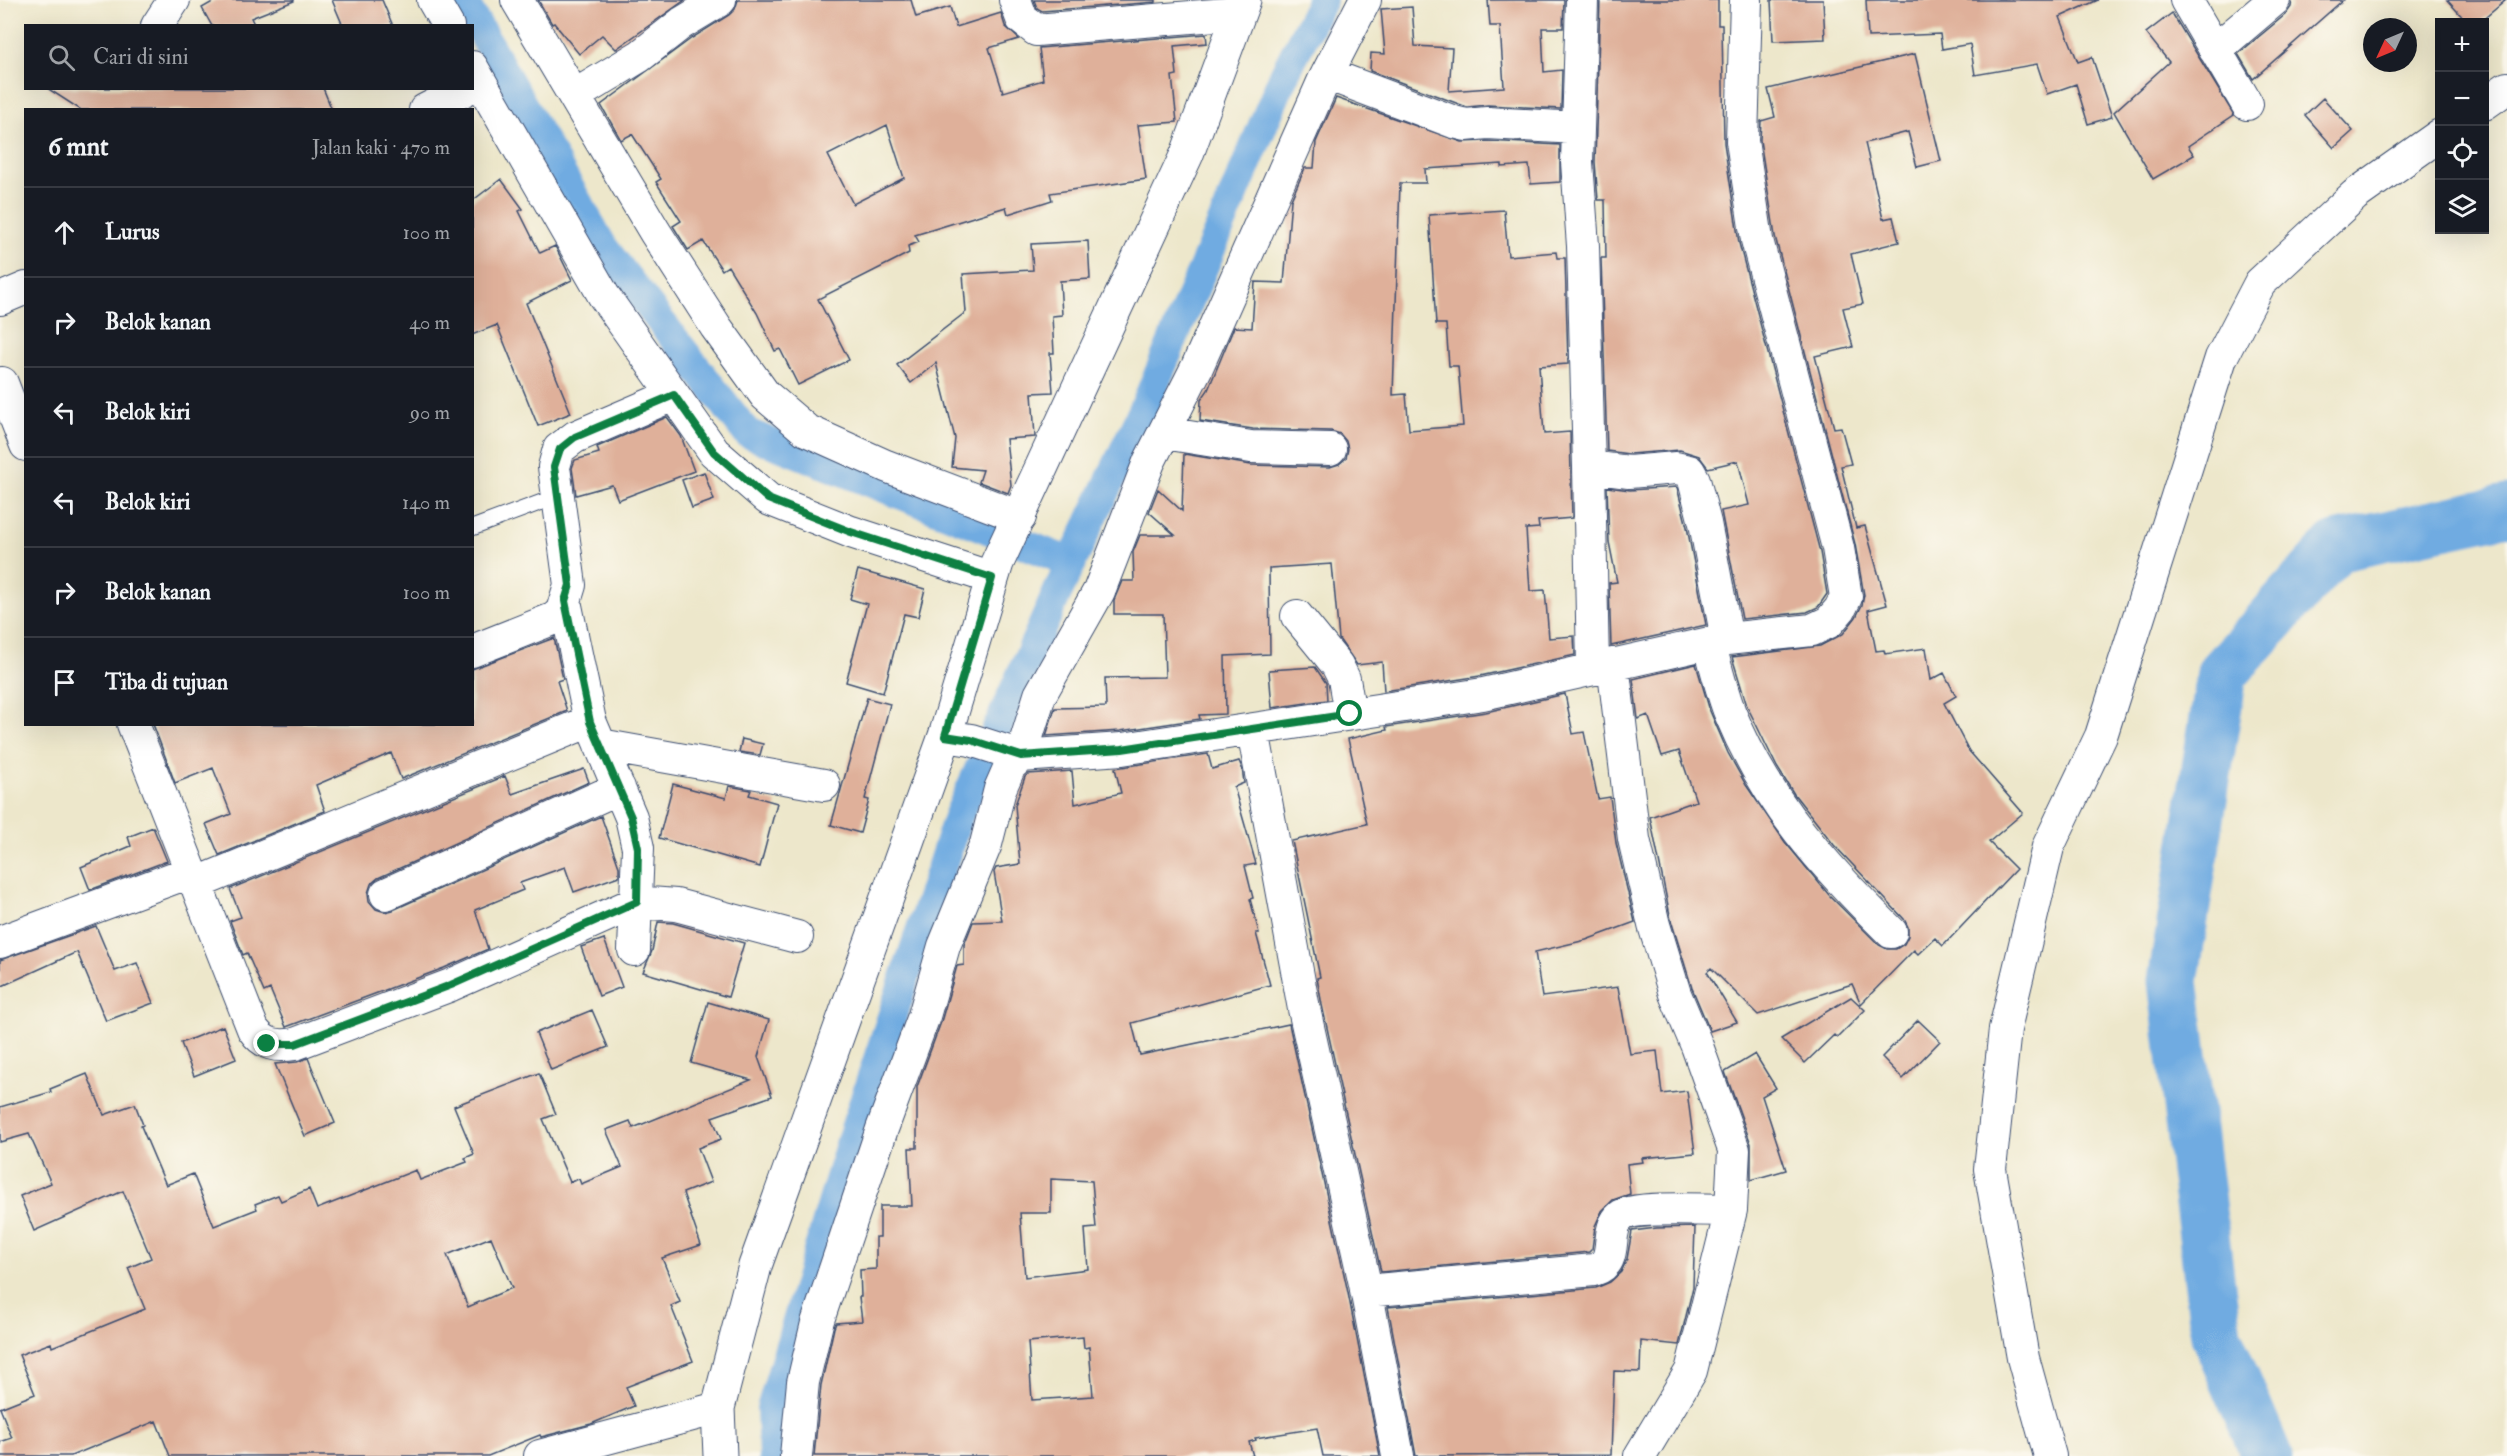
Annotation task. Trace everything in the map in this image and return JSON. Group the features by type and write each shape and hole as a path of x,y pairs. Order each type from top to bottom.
{"main road":[{"path":"720,1456 718,1408 755,1266 958,738 994,571 1187,153 1242,7"}],"street":[{"path":"158,24 174,0"},
{"path":"433,0 447,24"},
{"path":"517,0 655,232 716,327 765,395 806,430 1017,520"},
{"path":"574,96 640,56 682,23 720,0"},
{"path":"1015,0 1022,19 1036,30 1242,7"},
{"path":"796,1456 803,1382 817,1323 882,1129 924,1016 944,945 986,844 1000,789 1040,695 1099,591 1149,462 1197,367 1327,74 1365,0"},
{"path":"1582,0 1577,162 1583,246 1589,467 1603,666 1634,839 1654,925 1675,994 1697,1046 1734,1149 1731,1210 1691,1371 1640,1456"},
{"path":"958,738 1014,755 1122,749 1483,694 1718,641 1812,630 1829,622 1846,597 1838,548 1757,240 1742,141 1746,0"},
{"path":"2186,0 2247,104"},
{"path":"2215,50 2274,0"},
{"path":"1327,74 1466,125 1487,123 1578,128"},
{"path":"474,83 604,296 714,452 768,499 851,532 994,571"},
{"path":"2489,101 2507,88"},
{"path":"428,108 458,90"},
{"path":"2050,1456 2023,1358 1990,1169 2005,1029 2049,847 2101,736 2221,358 2260,284 2355,195 2435,138"},
{"path":"0,299 24,289"},
{"path":"2,383 24,440"},
{"path":"474,650 555,618 562,611 570,585 554,467 560,449 575,437 674,395"},
{"path":"1164,433 1251,447 1330,449"},
{"path":"1589,467 1629,472 1676,468 1689,471 1694,480 1705,523 1718,641 1730,711 1749,753 1778,805 1814,853 1891,932"},
{"path":"565,601 595,733 631,817 638,848 634,950"},
{"path":"1297,616 1337,665 1344,678 1350,714"},
{"path":"134,726 253,1029 267,1044 295,1044 451,985 637,902 676,904 797,937"},
{"path":"1253,730 1305,1009 1366,1291 1398,1456"},
{"path":"0,942 192,878 595,733 824,785"},
{"path":"386,894 619,788"},
{"path":"1366,1291 1594,1270 1601,1268 1609,1258 1616,1221 1623,1214 1654,1210 1731,1210"},
{"path":"540,1456 718,1408"}],"lane":[{"path":"474,527 558,496"}],"building":[{"path":"216,0 294,0 251,18 254,24 211,24 202,8"},
{"path":"332,0 382,0 392,24 342,24"},
{"path":"538,0 685,0 616,49 602,35 579,54 554,23 552,24"},
{"path":"738,0 911,0 916,17 950,7 956,27 1001,13 1005,26 1019,39 989,48 1003,92 1043,80 1039,48 1206,34 1207,43 1174,46 1177,75 1172,76 1177,122 1138,125 1146,179 1050,193 1052,200 1008,214 1006,207 915,235 919,242 908,246 909,253 818,299 849,360 798,385 780,349 775,351 757,313 728,266 722,270 703,241 688,250 673,226 681,221 656,182 661,179 632,134 621,140 601,105 735,9","holes":["887,125 904,178 853,204 828,155"]},
{"path":"1034,0 1156,0 1156,2 1042,11 1037,8"},
{"path":"1488,0 1564,0 1563,28 1542,28 1544,72 1562,70 1561,109 1488,105 1467,107 1370,71 1371,53 1385,54 1381,9 1412,7 1415,46 1452,48 1449,91 1504,87 1500,26 1490,26"},
{"path":"1600,0 1718,0 1718,25 1722,25 1724,143 1739,243 1820,552 1827,594 1818,607 1807,612 1742,619 1721,511 1749,505 1738,461 1708,468 1699,456 1680,450 1629,454 1607,451 1601,258 1606,258 1605,200 1598,200 1595,162"},
{"path":"1771,0 1823,0 1825,39 1773,41"},
{"path":"1866,0 2098,0 2060,17 2078,62 2092,57 2112,117 2088,124 2076,84 2047,94 2037,64 1975,75 1970,44 1942,49 1940,34 1868,37"},
{"path":"2292,0 2343,0 2253,79 2238,54 2286,14 2291,7"},
{"path":"2447,0 2506,0 2485,18 2463,18"},
{"path":"2172,13 2234,115 2188,146 2194,155 2153,179 2114,112 2169,62 2146,33"},
{"path":"1915,54 1941,161 1917,167 1908,132 1865,143 1883,219 1893,217 1899,242 1851,254 1863,304 1843,308 1853,347 1815,356 1834,428 1841,427 1851,464 1841,466 1856,528 1865,526 1887,605 1868,610 1876,651 1884,650 1885,654 1926,648 1931,680 1944,673 1956,696 1944,703 1969,751 2023,813 1989,842 2016,869 1943,946 1935,938 1918,954 1914,950 1861,1004 1852,984 1758,1015 1711,968 1707,972 1737,1022 1710,1031 1692,988 1671,920 1650,817 1696,801 1679,751 1662,756 1648,715 1638,719 1633,679 1696,664 1710,711 1728,753 1746,785 1785,842 1829,895 1879,945 1887,949 1896,949 1904,944 1908,936 1908,927 1904,919 1834,845 1794,794 1777,767 1747,706 1732,657 1820,646 1843,634 1856,617 1864,595 1855,544 1775,236 1760,140 1761,121 1775,117 1768,89"},
{"path":"50,90 324,90 331,108 78,108"},
{"path":"1336,98 1462,142 1560,145 1560,182 1531,184 1529,165 1502,167 1502,164 1425,169 1426,183 1400,183 1393,395 1406,394 1409,430 1463,426 1458,366 1449,366 1446,324 1436,324 1429,215 1504,210 1508,256 1556,252 1557,258 1565,258 1568,364 1539,366 1544,434 1570,432 1572,518 1538,521 1539,528 1526,529 1530,591 1545,590 1549,638 1574,636 1575,655 1480,676 1384,691 1382,662 1357,665 1339,639 1332,564 1269,568 1270,654 1225,656 1226,714 1199,715 1200,719 1120,731 1046,736 1055,708 1106,707 1105,678 1165,677 1163,614 1114,614 1114,600 1122,581 1134,581 1133,552 1140,535 1175,535 1149,512 1158,489 1182,511 1184,454 1251,465 1330,467 1346,458 1348,449 1346,441 1340,434 1331,431 1253,429 1200,421 1201,400 1208,390 1234,327 1252,328 1255,282 1284,283 1291,200 1305,168 1314,168 1316,142"},
{"path":"2323,98 2353,131 2334,148 2305,115"},
{"path":"501,179 523,209 519,211 540,253 555,246 572,280 526,303 571,413 538,426 497,325 474,334 474,199"},
{"path":"1088,241 1090,279 1060,281 1062,315 1052,316 1054,353 1050,353 1053,392 1032,393 1035,437 1006,439 1011,485 1008,493 979,482 983,470 952,467 955,438 936,363 911,383 897,365 966,312 963,274 1033,270 1031,244"},
{"path":"667,417 681,436 694,471 618,500 612,485 576,495 572,468 575,460 599,453 597,447"},
{"path":"704,472 714,500 692,508 682,480"},
{"path":"1607,487 1630,490 1677,487 1706,625 1611,646 1609,583 1617,582 1609,542"},
{"path":"858,570 925,589 918,617 904,614 883,693 846,682 867,604 850,599"},
{"path":"554,638 563,679 557,681 567,711 401,779 391,753 316,785 325,811 219,855 206,824 231,814 213,768 175,783 154,726 474,726 474,668"},
{"path":"1315,667 1326,683 1327,700 1272,708 1269,670"},
{"path":"1565,694 1573,734 1584,732 1598,799 1610,797 1616,843 1635,922 1586,940 1535,952 1542,997 1618,987 1630,1054 1657,1051 1662,1094 1687,1091 1695,1153 1642,1158 1643,1162 1627,1164 1630,1194 1613,1200 1602,1211 1595,1226 1592,1249 1589,1252 1381,1272 1322,1005 1317,978 1320,977 1292,841 1367,824 1348,739 1387,730 1386,727 1486,712"},
{"path":"867,698 890,704 865,799 869,800 860,833 831,825"},
{"path":"742,739 763,744 760,755 739,752"},
{"path":"1208,754 1212,769 1239,761 1242,768 1244,783 1234,787 1256,864 1245,866 1253,898 1250,899 1259,933 1256,933 1270,985 1132,1023 1140,1055 1289,1024 1347,1288 1380,1456 1323,1456 1317,1428 1255,1438 1256,1440 1249,1442 1253,1456 814,1456 821,1385 834,1328 836,1323 862,1321 859,1297 861,1297 860,1270 876,1269 876,1237 880,1237 880,1206 912,1206 909,1148 917,1148 917,1087 941,1022 957,966 964,965 964,945 973,922 1002,921 994,872 996,868 1020,864 1015,805 1025,777 1028,774 1072,771 1075,804 1121,793 1115,768","holes":["1051,1179 1092,1181 1096,1228 1085,1229 1088,1269 1025,1277 1020,1213 1051,1213","1083,1337 1084,1348 1089,1347 1093,1396 1032,1400 1028,1342"]},
{"path":"584,769 589,782 378,878 371,884 368,893 369,901 376,909 385,912 393,910 601,816 619,867 619,876 574,892 565,867 520,883 523,890 475,910 488,949 444,968 286,1027 270,989 264,992 247,953 243,955 230,921 241,917 230,889 505,776 512,794"},
{"path":"673,784 726,798 729,786 751,790 749,795 777,803 760,867 659,838"},
{"path":"153,827 167,861 90,890 81,867 131,846 128,837"},
{"path":"658,922 673,923 744,943 728,997 643,972 652,951"},
{"path":"96,926 115,971 137,963 153,1003 106,1021 77,952 0,987 0,960"},
{"path":"604,939 622,987 599,996 581,947"},
{"path":"1851,997 1865,1010 1837,1038 1834,1035 1805,1063 1781,1039"},
{"path":"708,1002 769,1020 758,1057 772,1096 712,1117 721,1139 698,1148 711,1182 683,1193 701,1245 662,1258 680,1302 671,1306 693,1361 626,1387 634,1406 591,1424 541,1437 540,1435 488,1456 170,1456 156,1421 71,1456 0,1456 0,1442 12,1438 0,1408 35,1394 19,1355 51,1343 52,1347 145,1309 128,1268 151,1258 123,1191 34,1231 20,1196 51,1183 29,1134 0,1142 0,1107 51,1092 50,1089 87,1074 104,1115 135,1104 143,1125 141,1126 166,1185 193,1174 214,1226 257,1209 255,1204 278,1195 281,1201 309,1189 317,1209 416,1170 420,1180 467,1162 465,1158 474,1154 454,1106 539,1073 556,1114 543,1119 570,1182 579,1179 581,1184 622,1167 606,1130 630,1121 633,1128 751,1080 691,1063","holes":["491,1237 512,1288 468,1307 447,1255"]},
{"path":"592,1010 608,1047 551,1070 536,1033"},
{"path":"1918,1020 1940,1041 1903,1079 1882,1057"},
{"path":"223,1026 236,1059 194,1076 181,1043"},
{"path":"1755,1054 1776,1088 1762,1096 1786,1170 1751,1180 1751,1144 1725,1072"},
{"path":"308,1058 335,1123 305,1136 275,1064 297,1062"},
{"path":"1695,1227 1693,1287 1679,1345 1641,1341 1640,1372 1614,1371 1611,1455 1416,1456 1388,1307 1596,1288 1610,1282 1621,1272 1627,1259 1632,1231"}],"waterway":[{"path":"463,0 603,247 747,433 1072,563"},
{"path":"773,1456 771,1409 852,1138 958,817 1058,591 1146,404 1284,75 1322,0"},
{"path":"2267,1456 2216,1335 2173,981 2222,674 2336,547 2507,510"}],"route":[{"path":"267,1044 295,1044 451,985 637,902 638,848 631,817 590,722 565,601 570,585 554,467 560,449 575,437 674,395 714,452 768,499 851,532 992,578 945,736 971,740 1008,754 1021,756 1050,752 1122,749 1350,714"}]}
